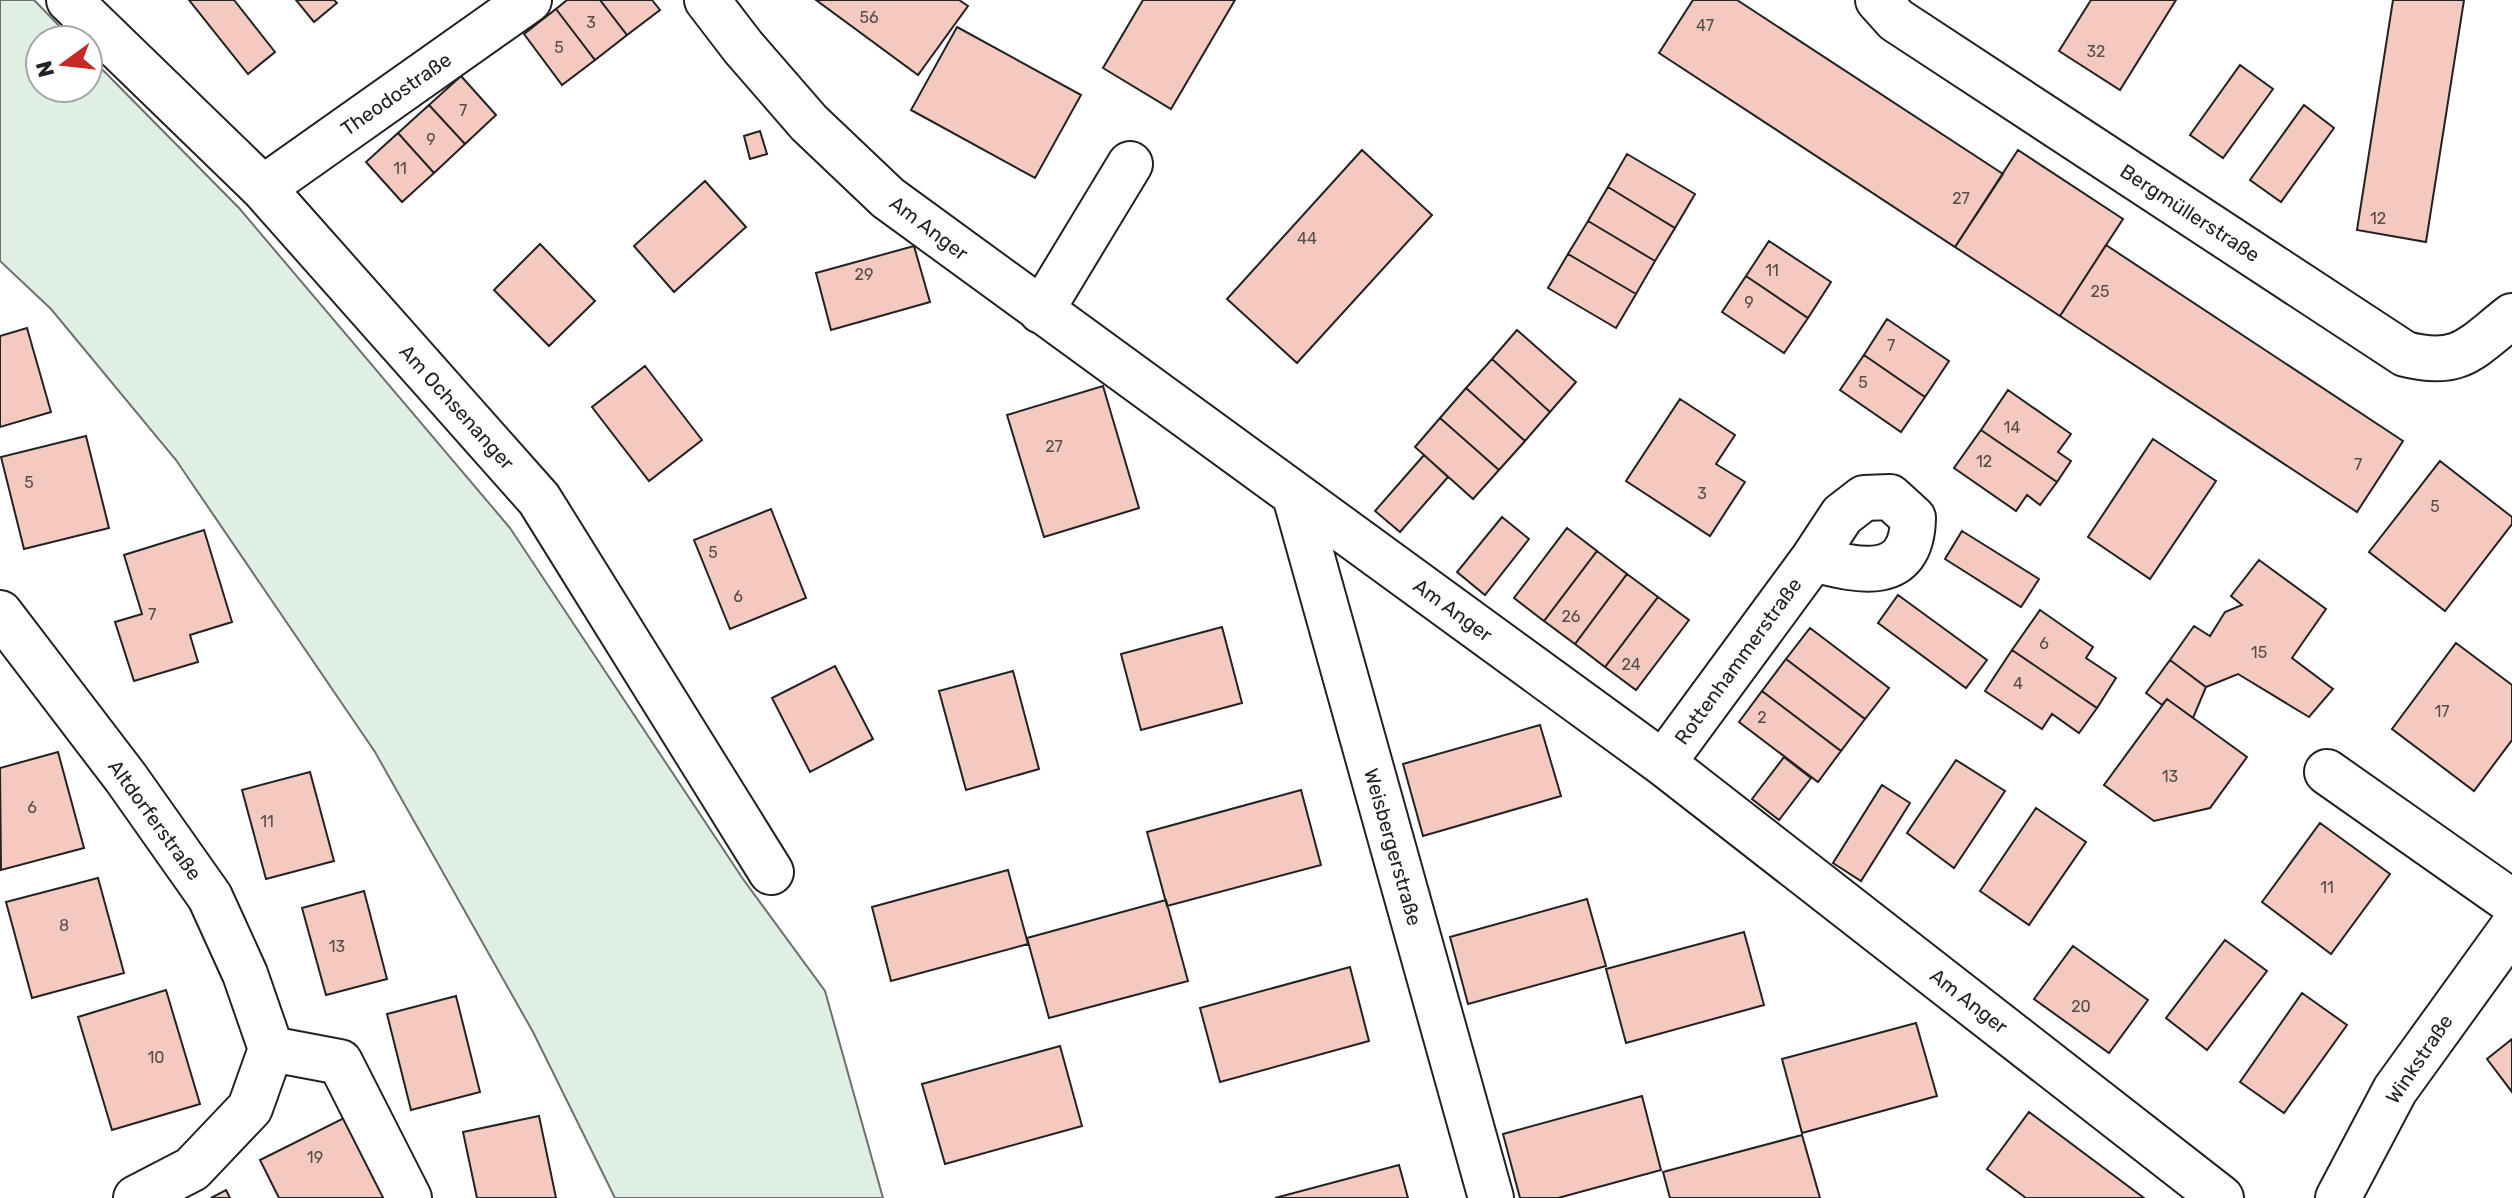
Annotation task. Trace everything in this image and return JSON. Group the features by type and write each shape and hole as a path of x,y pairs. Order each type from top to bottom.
{"street":[{"name":"Am Ochsenanger","path":"69,0 263,188 539,499 771,872"},
{"name":"Theodostraße","path":"263,188 529,0"},
{"name":"Am Anger","path":"707,0 809,123 888,198 1663,763 2221,1198"},
{"name":"Bergmüllerstraße","path":"1878,0 1896,20 2405,354 2431,361 2463,355 2512,316"},
{"path":"1041,311 1130,164"},
{"name":"Weisbergerstraße","path":"1295,496 1491,1198"},
{"name":"Rottenhammerstraße","path":"1663,763 1813,559"},
{"name":"Altdorferstraße","path":"0,613 126,778 210,897 245,974 271,1049"},
{"path":"2327,772 2512,902"},
{"name":"Winkstraße","path":"2338,1198 2395,1090 2512,928"},
{"path":"136,1198 192,1169 250,1108 271,1049 340,1062 409,1198"}],"green space":[{"path":"0,0 34,0 57,24 24,24 24,104 104,104 104,71 239,208 510,528 743,879 825,991 883,1198 615,1198 533,1032 375,752 176,460 51,309 0,261"}],"building":[{"path":"189,0 234,0 275,52 248,74"},
{"path":"296,0 334,0 337,3 314,22"},
{"path":"567,0 600,0 627,35 595,60 556,9"},
{"path":"600,0 652,0 660,10 627,35"},
{"path":"816,0 959,0 968,6 918,75"},
{"path":"1143,0 1235,0 1171,109 1103,68"},
{"path":"1693,0 1737,0 2003,174 1955,247 1659,53"},
{"path":"2091,0 2176,0 2120,90 2059,51"},
{"path":"2393,0 2464,0 2426,242 2357,230"},
{"path":"556,9 595,60 562,85 524,34"},
{"path":"957,27 1081,95 1035,178 911,110"},
{"path":"2240,65 2273,89 2223,158 2190,135"},
{"path":"461,76 496,115 465,144 429,105"},
{"path":"429,105 465,144 434,173 398,133"},
{"path":"2304,105 2334,128 2281,202 2250,180"},
{"path":"760,131 767,154 750,159 744,136"},
{"path":"398,133 434,173 402,202 366,162"},
{"path":"1362,150 1432,215 1297,363 1227,299"},
{"path":"2018,150 2123,219 2060,316 1955,247"},
{"path":"1627,154 1695,194 1675,228 1608,187"},
{"path":"705,181 746,227 674,292 634,246"},
{"path":"1608,187 1675,228 1655,261 1588,221"},
{"path":"1588,221 1655,261 1636,294 1568,254"},
{"path":"1769,241 1831,282 1808,318 1746,276"},
{"path":"540,244 595,301 549,346 494,290"},
{"path":"2106,245 2403,441 2357,512 2060,316"},
{"path":"914,246 930,302 831,330 816,273"},
{"path":"1568,254 1636,294 1616,328 1548,288"},
{"path":"1746,276 1808,318 1784,353 1722,312"},
{"path":"1887,319 1949,361 1925,397 1864,355"},
{"path":"27,328 51,412 0,427 0,336"},
{"path":"1517,330 1576,382 1550,412 1492,359"},
{"path":"1864,355 1925,397 1901,432 1840,390"},
{"path":"1492,359 1550,412 1525,441 1466,388"},
{"path":"645,366 702,440 649,481 592,407"},
{"path":"1103,386 1139,508 1044,537 1007,415"},
{"path":"1466,388 1525,441 1499,470 1440,418"},
{"path":"2008,390 2071,434 2058,452 2071,461 2057,482 1981,430"},
{"path":"1680,399 1735,435 1716,464 1745,482 1710,536 1626,481"},
{"path":"1440,418 1499,470 1473,499 1415,447"},
{"path":"1981,430 2057,482 2040,505 2027,495 2016,511 1954,468"},
{"path":"86,436 109,528 24,549 1,457"},
{"path":"2153,439 2216,481 2150,579 2088,537"},
{"path":"1424,455 1448,477 1400,532 1375,511"},
{"path":"2440,461 2512,517 2512,524 2445,611 2369,552"},
{"path":"771,509 806,598 730,629 694,540"},
{"path":"1502,517 1529,539 1485,595 1457,572"},
{"path":"1567,528 1597,551 1544,621 1514,598"},
{"path":"204,530 232,622 190,635 198,662 134,681 115,622 142,614 124,555"},
{"path":"1962,531 2039,579 2021,607 1945,559"},
{"path":"1597,551 1627,574 1575,644 1544,621"},
{"path":"2259,560 2326,609 2292,658 2333,689 2309,717 2238,674 2206,687 2170,660 2194,626 2210,636 2225,612 2242,605 2231,596"},
{"path":"1627,574 1658,597 1605,667 1575,644"},
{"path":"1898,595 1987,660 1966,688 1878,623"},
{"path":"1658,597 1689,620 1636,690 1605,667"},
{"path":"2040,610 2093,647 2086,658 2116,678 2097,708 2012,650"},
{"path":"1222,627 1242,703 1141,730 1121,654"},
{"path":"1810,628 1889,688 1865,719 1786,659"},
{"path":"2456,643 2512,685 2512,740 2474,791 2392,729"},
{"path":"2012,650 2097,708 2079,733 2052,714 2042,729 1985,691"},
{"path":"1786,659 1865,719 1841,751 1762,691"},
{"path":"2170,660 2206,687 2193,718 2167,699 2162,705 2146,693"},
{"path":"835,666 873,739 810,772 772,698"},
{"path":"1013,671 1039,769 966,790 939,691"},
{"path":"1762,691 1841,751 1818,782 1739,722"},
{"path":"2167,699 2247,757 2210,808 2154,821 2104,785"},
{"path":"1540,725 1561,796 1423,836 1403,764"},
{"path":"58,752 84,848 1,870 0,768"},
{"path":"1784,757 1811,778 1779,820 1752,799"},
{"path":"1956,760 2005,791 1954,868 1907,833"},
{"path":"310,772 334,861 266,879 242,790"},
{"path":"1882,785 1910,803 1861,881 1833,863"},
{"path":"1301,790 1321,865 1167,906 1147,832"},
{"path":"2036,808 2086,842 2029,925 1980,891"},
{"path":"2320,823 2390,874 2331,954 2262,902"},
{"path":"1008,870 1028,944 891,981 872,907"},
{"path":"98,878 124,973 32,998 6,902"},
{"path":"364,891 387,979 326,995 302,908"},
{"path":"1587,899 1606,966 1468,1004 1450,937"},
{"path":"1166,900 1188,981 1049,1018 1027,938"},
{"path":"1744,932 1764,1005 1626,1043 1606,969"},
{"path":"2225,940 2267,971 2207,1050 2166,1018"},
{"path":"2073,946 2148,1000 2109,1053 2034,999"},
{"path":"1350,967 1369,1041 1220,1082 1200,1008"},
{"path":"166,990 200,1104 112,1130 78,1017"},
{"path":"2302,993 2347,1025 2284,1113 2240,1082"},
{"path":"456,996 480,1092 411,1110 387,1014"},
{"path":"1916,1023 1937,1096 1802,1133 1782,1059"},
{"path":"2512,1039 2512,1092 2487,1059"},
{"path":"1060,1046 1082,1126 945,1164 922,1084"},
{"path":"1642,1096 1661,1170 1558,1198 1520,1198 1503,1134"},
{"path":"2029,1112 2144,1198 2026,1198 1987,1169"},
{"path":"350,1115 391,1198 279,1198 260,1160"},
{"path":"539,1116 556,1198 477,1198 463,1132"},
{"path":"1802,1135 1820,1198 1670,1198 1663,1172"},
{"path":"1399,1165 1408,1198 1275,1198"},
{"path":"226,1190 230,1198 211,1198"}]}
